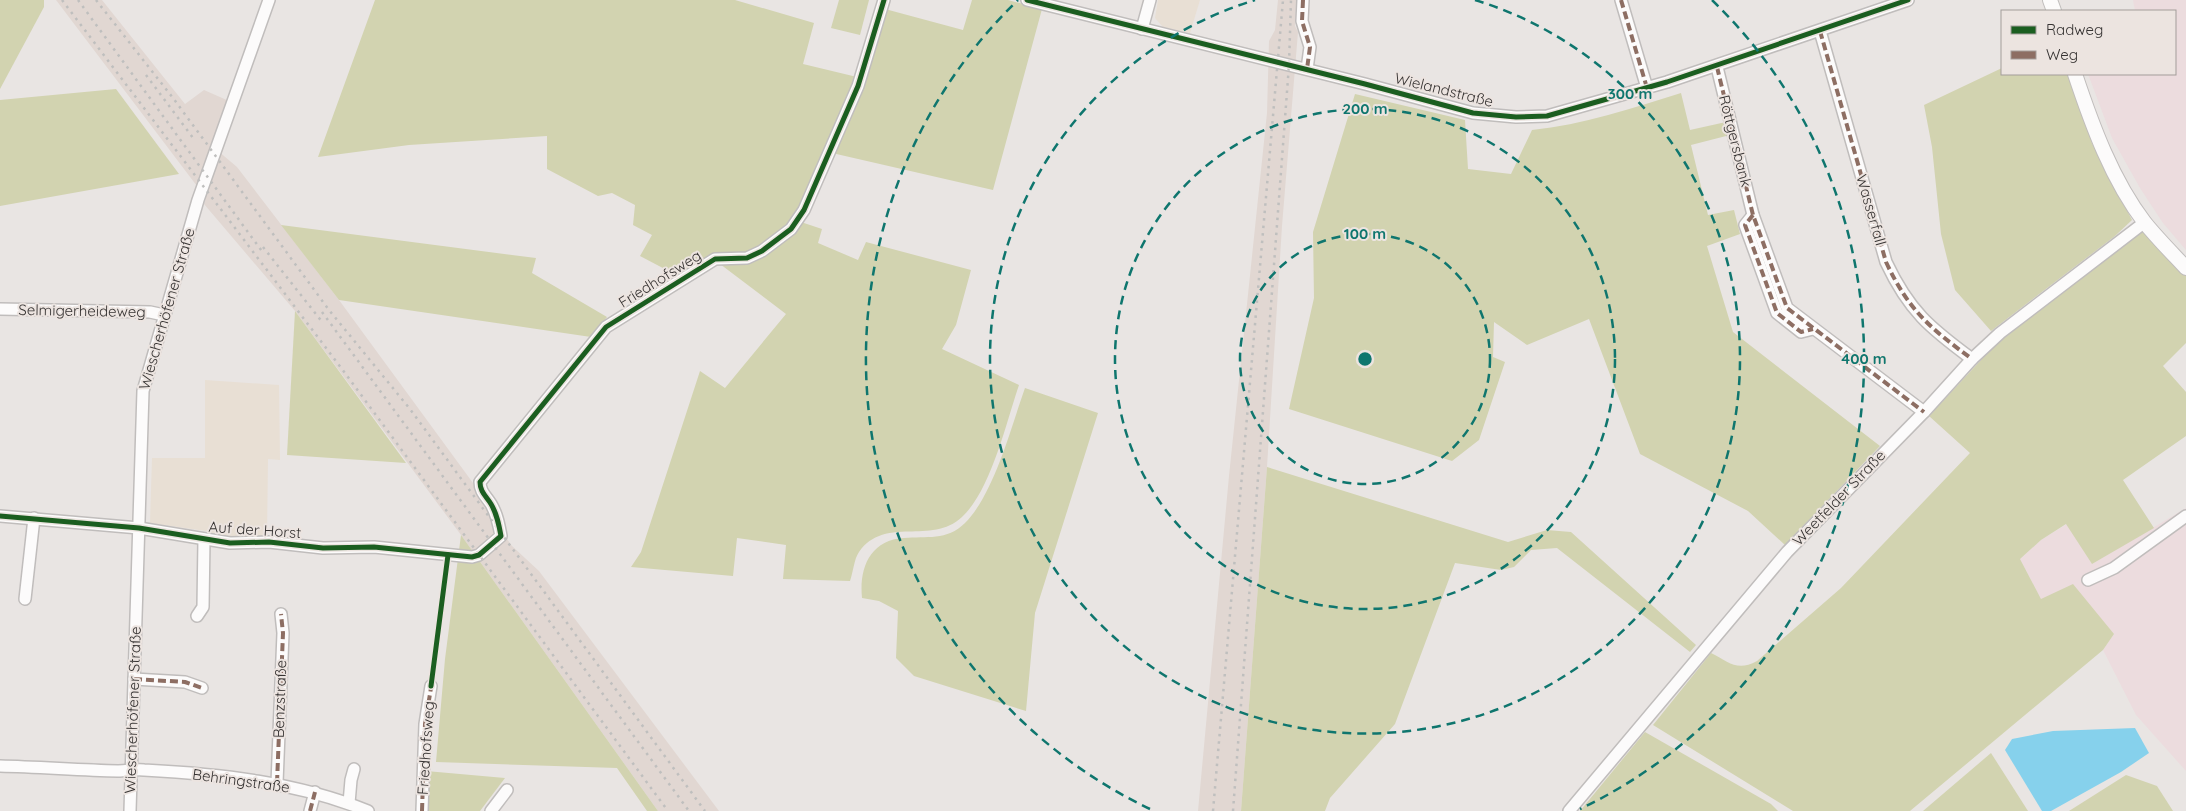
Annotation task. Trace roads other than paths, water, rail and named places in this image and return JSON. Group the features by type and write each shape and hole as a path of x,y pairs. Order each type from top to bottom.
{"main road":[{"path":"2075,75 2100,142 2125,191 2145,222 2186,268"}],"street":[{"name":"Wiescherhöfener Straße","path":"130,811 143,391 198,200 269,0"},
{"name":"Friedhofsweg","path":"448,555 472,557 478,555 501,536 500,526 491,505 480,490 480,482 606,327 715,259 747,258 762,251 791,229 804,210 858,86 884,0"},
{"name":"Wielandstraße","path":"1027,0 1142,30 1308,69 1467,111 1502,117 1547,116 1647,88 1717,67 1908,0"},
{"path":"1142,30 1150,0"},
{"path":"1304,0 1302,21 1310,47 1308,69"},
{"path":"1620,0 1647,88"},
{"name":"Wasserfall","path":"1820,31 1886,262 1897,286 1920,318 1972,359"},
{"name":"Röttgersbank","path":"1717,67 1771,283 1787,308 1924,412"},
{"name":"Weetfelder Straße","path":"1570,811 1786,552 1924,412 1972,359 2000,332 2145,222"},
{"name":"Selmigerheideweg","path":"0,309 150,312 164,315"},
{"name":"Auf der Horst","path":"0,516 139,528 230,543 269,542 323,548 374,547 448,555"},
{"path":"2088,580 2114,568 2186,516"},
{"path":"25,599 34,518"},
{"path":"197,616 204,607 204,538"},
{"name":"Benzstraße","path":"277,783 283,632 280,614"},
{"path":"134,679 185,682 202,688"},
{"name":"Friedhofsweg","path":"422,811 425,724 431,686"},
{"name":"Behringstraße","path":"0,766 142,770 277,783 315,792 368,811"},
{"path":"349,804 354,769"},
{"path":"491,811 507,790"},
{"path":"310,811 315,792"}],"water":[{"path":"2135,728 2149,753 2121,772 2051,811 2042,811 2005,750 2012,739 2053,731"}],"railway":[{"path":"62,0 342,369 668,811"},
{"path":"78,0 264,254"},
{"path":"96,0 173,98 329,310 410,409 705,811"},
{"path":"1213,811 1283,0"},
{"path":"1233,811 1289,65 1291,0"},
{"path":"146,75 193,138"},
{"path":"263,247 323,323"},
{"path":"322,312 689,811"}]}
